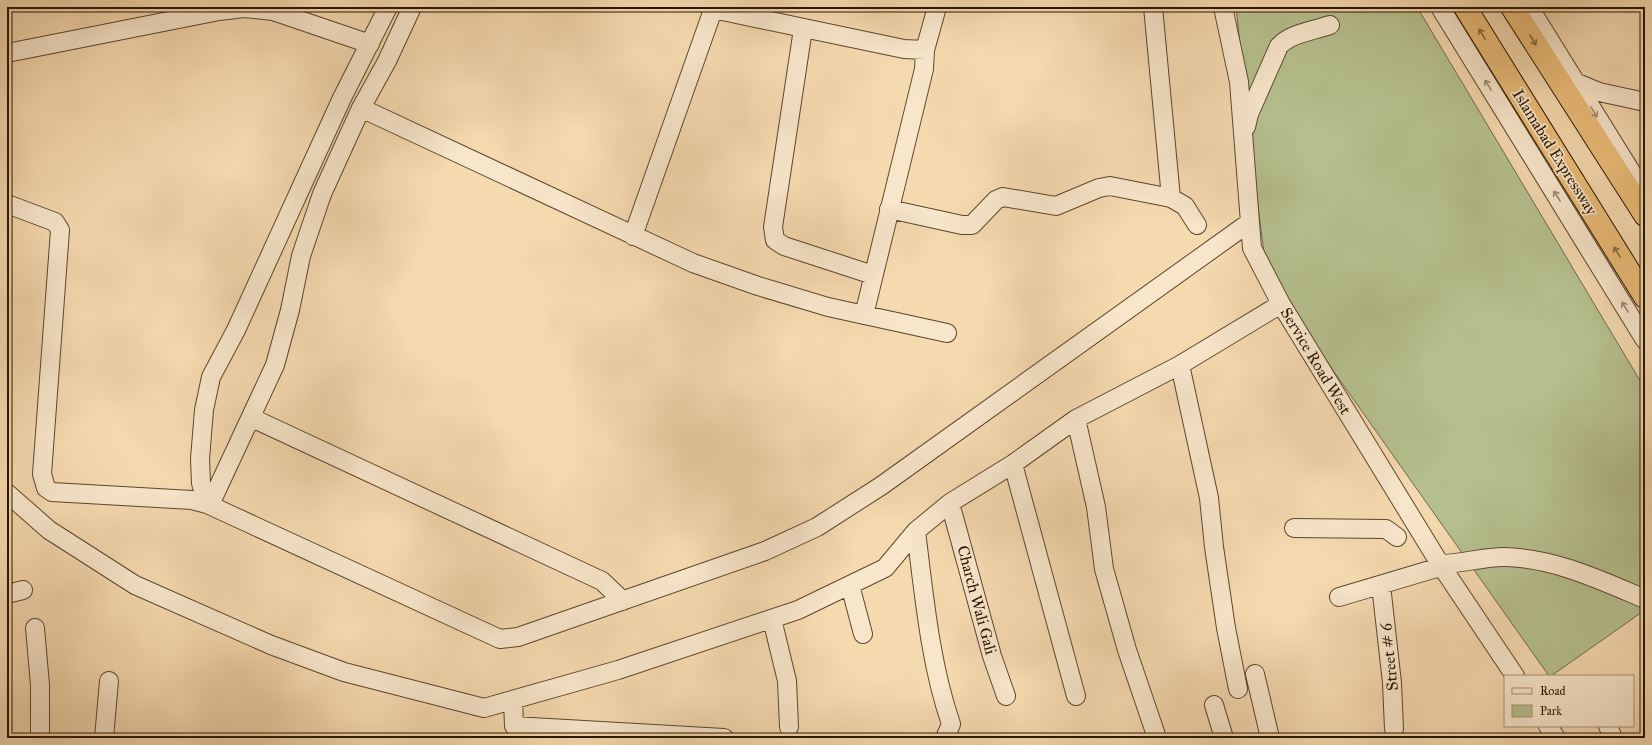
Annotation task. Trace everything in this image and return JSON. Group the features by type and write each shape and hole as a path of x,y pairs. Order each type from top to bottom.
{"highway":[{"name":"Islamabad Expressway","path":"1465,7 1645,297"},
{"path":"1512,7 1645,215"}],"street":[{"path":"207,504 201,483 200,459 204,410 211,376 236,330 342,98 388,7"},
{"path":"207,504 214,496 252,418 275,365 290,310 301,256 318,207 361,108 387,61 412,7"},
{"path":"864,314 888,209 924,68 925,50 937,7"},
{"path":"1153,7 1171,198"},
{"name":"Service Road West","path":"1223,7 1239,82 1252,248 1281,304 1442,565 1514,675"},
{"path":"1440,7 1645,340"},
{"path":"1529,7 1645,194"},
{"path":"7,53 219,10 244,8 273,10 370,44"},
{"path":"633,236 713,8 803,29 904,49 925,50"},
{"path":"1244,134 1249,114 1279,46 1283,42 1300,34 1330,25"},
{"path":"803,29 773,227 775,240 784,246 873,274"},
{"path":"1575,82 1599,92 1645,102"},
{"path":"361,108 693,263 758,286 828,307 948,333"},
{"path":"888,209 962,225 972,225 996,200 1003,197 1056,206 1099,188 1110,186 1171,198 1185,206 1197,225"},
{"path":"7,204 55,222 60,230 42,474 46,488 52,492 192,500 207,504 500,639 518,637 765,551 817,526 881,486 1250,222"},
{"path":"7,493 49,530 135,585 271,646 344,672 484,708 618,670 798,610 885,568 916,531 950,503 1013,464 1076,419 1180,365 1281,304"},
{"path":"1180,365 1209,498 1214,547 1238,689"},
{"path":"252,418 602,581 622,601"},
{"path":"1076,419 1096,507 1104,569 1127,650 1157,738"},
{"path":"1013,464 1076,696"},
{"name":"Charch Wali Gali","path":"950,503 992,656 1006,696"},
{"path":"1294,528 1386,529 1397,537"},
{"path":"916,531 929,631 945,708 951,724 945,738"},
{"path":"1339,597 1442,565 1456,564 1486,558 1505,557 1542,561 1581,572 1645,598"},
{"path":"850,585 864,634"},
{"name":"Street # 6","path":"1380,585 1392,682 1394,729"},
{"path":"772,619 787,681 789,727"},
{"path":"35,628 40,685 40,738"},
{"path":"1254,674 1270,738"},
{"path":"104,738 109,681"},
{"path":"513,700 514,726 724,738"},
{"path":"1214,705 1224,738"},
{"path":"1549,727 1556,738"},
{"path":"1608,727 1613,738"}],"green space":[{"path":"1236,7 1417,7 1645,389 1645,610 1552,675 1548,675 1267,277 1252,158"}]}
